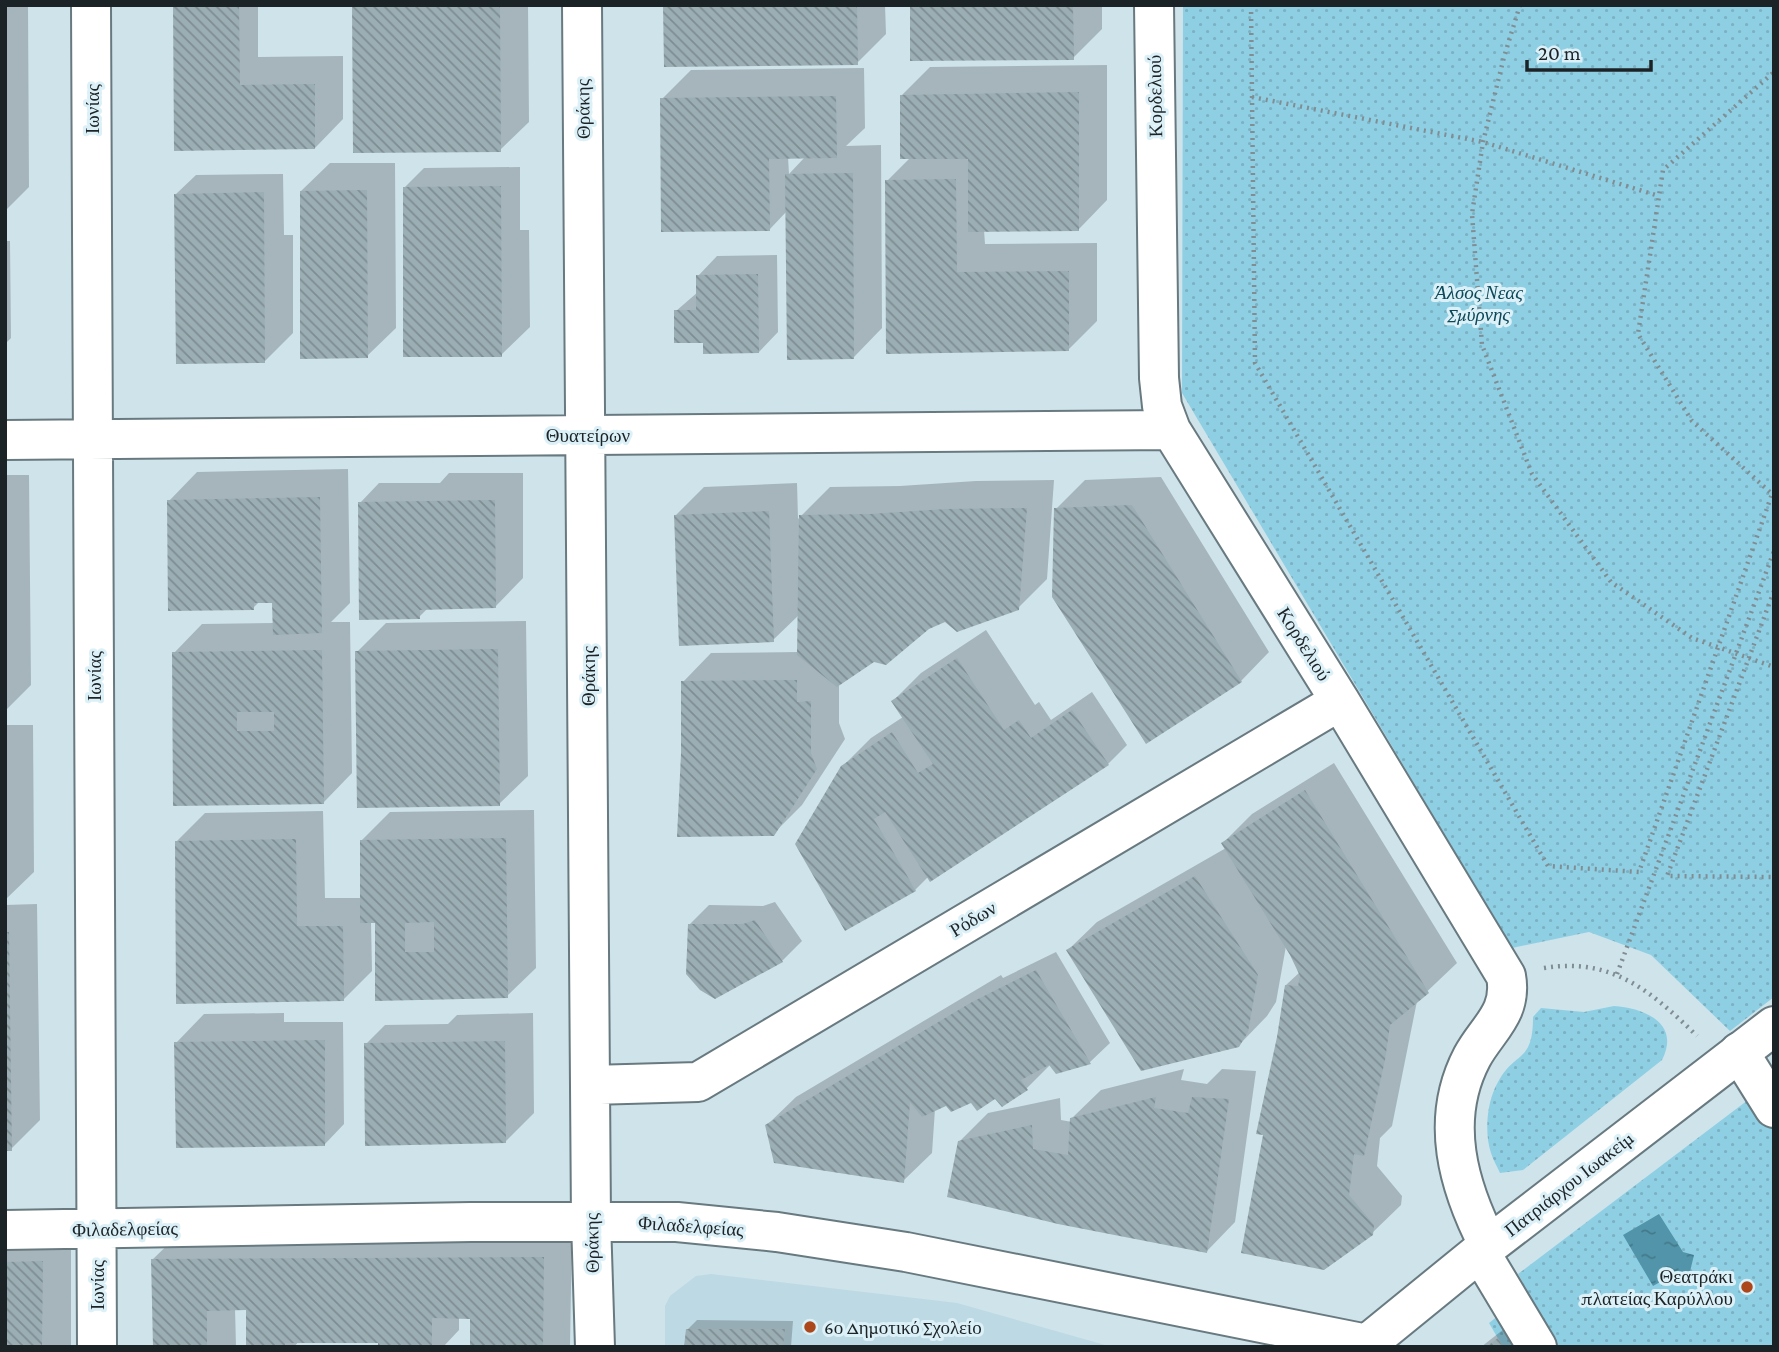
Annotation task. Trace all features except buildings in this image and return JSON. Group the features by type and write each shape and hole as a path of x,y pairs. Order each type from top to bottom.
{"street":[{"name":"Ιωνίας","path":"91,5 97,1347"},
{"name":"Θράκης","path":"582,5 591,1222 595,1347"},
{"name":"Κορδελιού","path":"1154,5 1159,377 1162,406 1171,430 1340,701 1506,976"},
{"name":"Θυατείρων","path":"5,440 1171,430"},
{"name":"Ρόδων","path":"591,1086 698,1082 1340,701"},
{"path":"1506,976 1507,1001 1473,1055 1460,1086 1454,1110 1454,1132 1461,1181 1485,1249 1537,1347"},
{"name":"Πατριάρχου Ιωακείμ","path":"1365,1345 1774,1026"},
{"path":"1733,1058 1774,1108"},
{"name":"Φιλαδελφείας","path":"5,1230 677,1222 893,1250 1365,1345"}],"path":[{"path":"1251,5 1255,363 1548,866 1639,872 1772,494 1692,421 1638,334 1663,170 1774,72"},
{"path":"1520,5 1483,142 1472,214 1482,345 1532,474 1611,582 1692,638 1774,667"},
{"path":"1252,97 1483,142 1659,196"},
{"path":"1617,974 1774,551"},
{"path":"1774,591 1667,876 1774,877"},
{"path":"1506,976 1560,966 1584,965 1617,974 1662,1003 1733,1058"}],"shaded area":[{"name":"6ο Δημοτικό Σχολείο","path":"711,1274 957,1303 1112,1347 665,1347 665,1306 670,1296 696,1276"}],"green space":[{"name":"Άλσος Νεας Σμύρνης","path":"1183,5 1774,5 1774,997 1730,1031 1651,955 1589,932 1512,948 1182,393"},
{"path":"1614,1006 1647,1014 1663,1027 1667,1036 1667,1047 1662,1060 1523,1170 1500,1173 1489,1145 1489,1107 1494,1090 1504,1072 1522,1055 1530,1042 1533,1017 1541,1008 1584,1012"},
{"path":"1748,1100 1774,1108 1774,1347 1503,1347 1489,1323 1528,1292 1518,1274"}],"water":[{"path":"1659,1214 1683,1252 1694,1255 1689,1276 1678,1272 1653,1286 1623,1235"}],"place":[{"name":"Θεατράκι πλατείας Καρύλλου","path":"1747,1287"},
{"name":"6ο Δημοτικό Σχολείο","path":"810,1327"}]}
